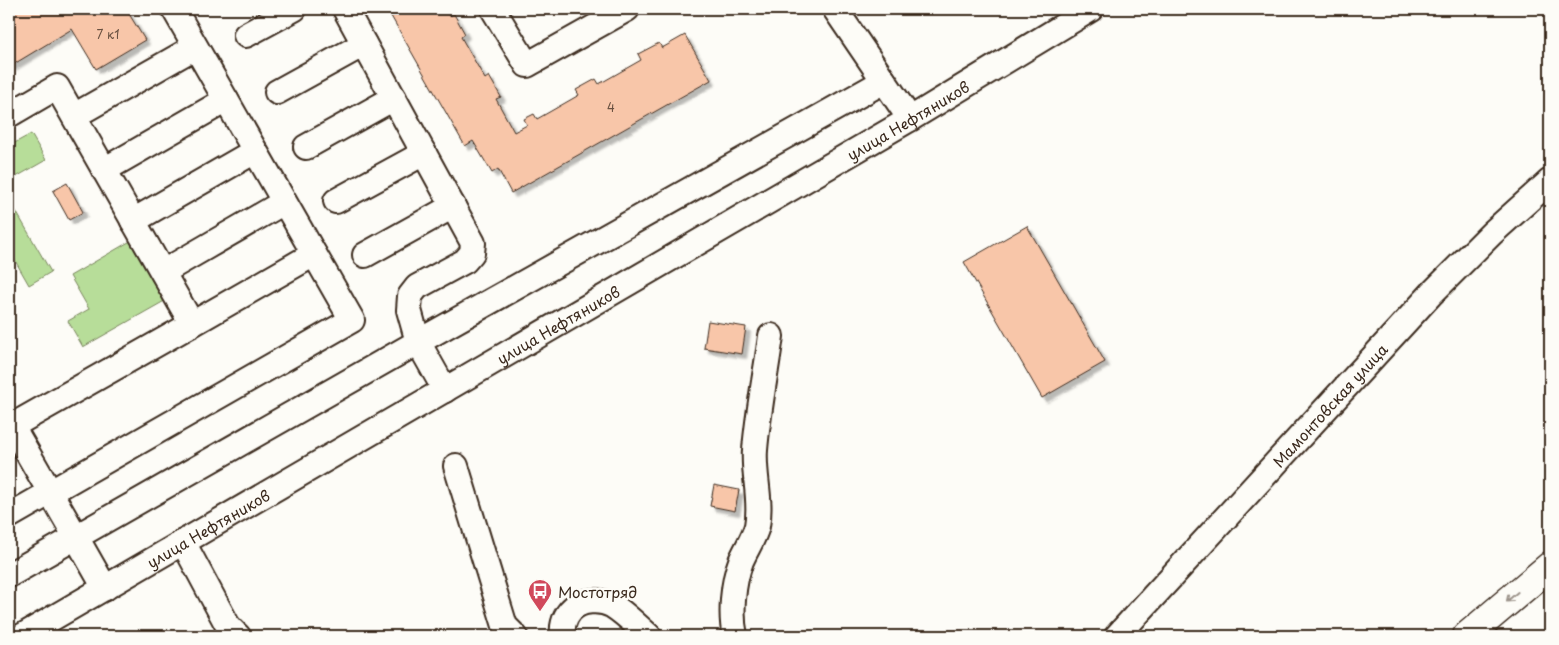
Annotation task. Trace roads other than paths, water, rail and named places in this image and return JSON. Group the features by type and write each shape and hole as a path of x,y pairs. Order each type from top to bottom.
{"highway":[{"path":"1467,636 1550,566"}],"street":[{"path":"9,516 352,320 174,9"},
{"path":"246,35 294,9"},
{"path":"345,9 473,243 472,253 465,261 417,287 410,296 409,310 418,342 445,390"},
{"path":"493,9 527,65 627,9"},
{"path":"835,9 910,120"},
{"name":"улица Нефтяников","path":"22,636 910,120 1091,9"},
{"path":"277,92 364,44"},
{"path":"74,116 195,47"},
{"path":"9,575 418,342 884,81"},
{"path":"9,115 57,87 192,324"},
{"path":"306,147 394,98"},
{"path":"104,170 226,100"},
{"path":"133,221 255,151"},
{"path":"336,201 424,152"},
{"name":"Мамонтовская улица","path":"1117,636 1432,293 1492,233 1550,181"},
{"path":"163,272 284,202"},
{"path":"365,255 453,206"},
{"path":"105,588 11,423 192,324 314,254"},
{"path":"735,636 733,600 741,562 756,528 759,504 755,480 755,450 771,336"},
{"path":"456,466 505,626 515,636"},
{"path":"183,542 228,626 238,636"},
{"path":"564,636 562,631 564,620 571,609 582,602 595,601 612,606 649,636"}],"place":[{"name":"Мостотряд","path":"540,612"}]}
